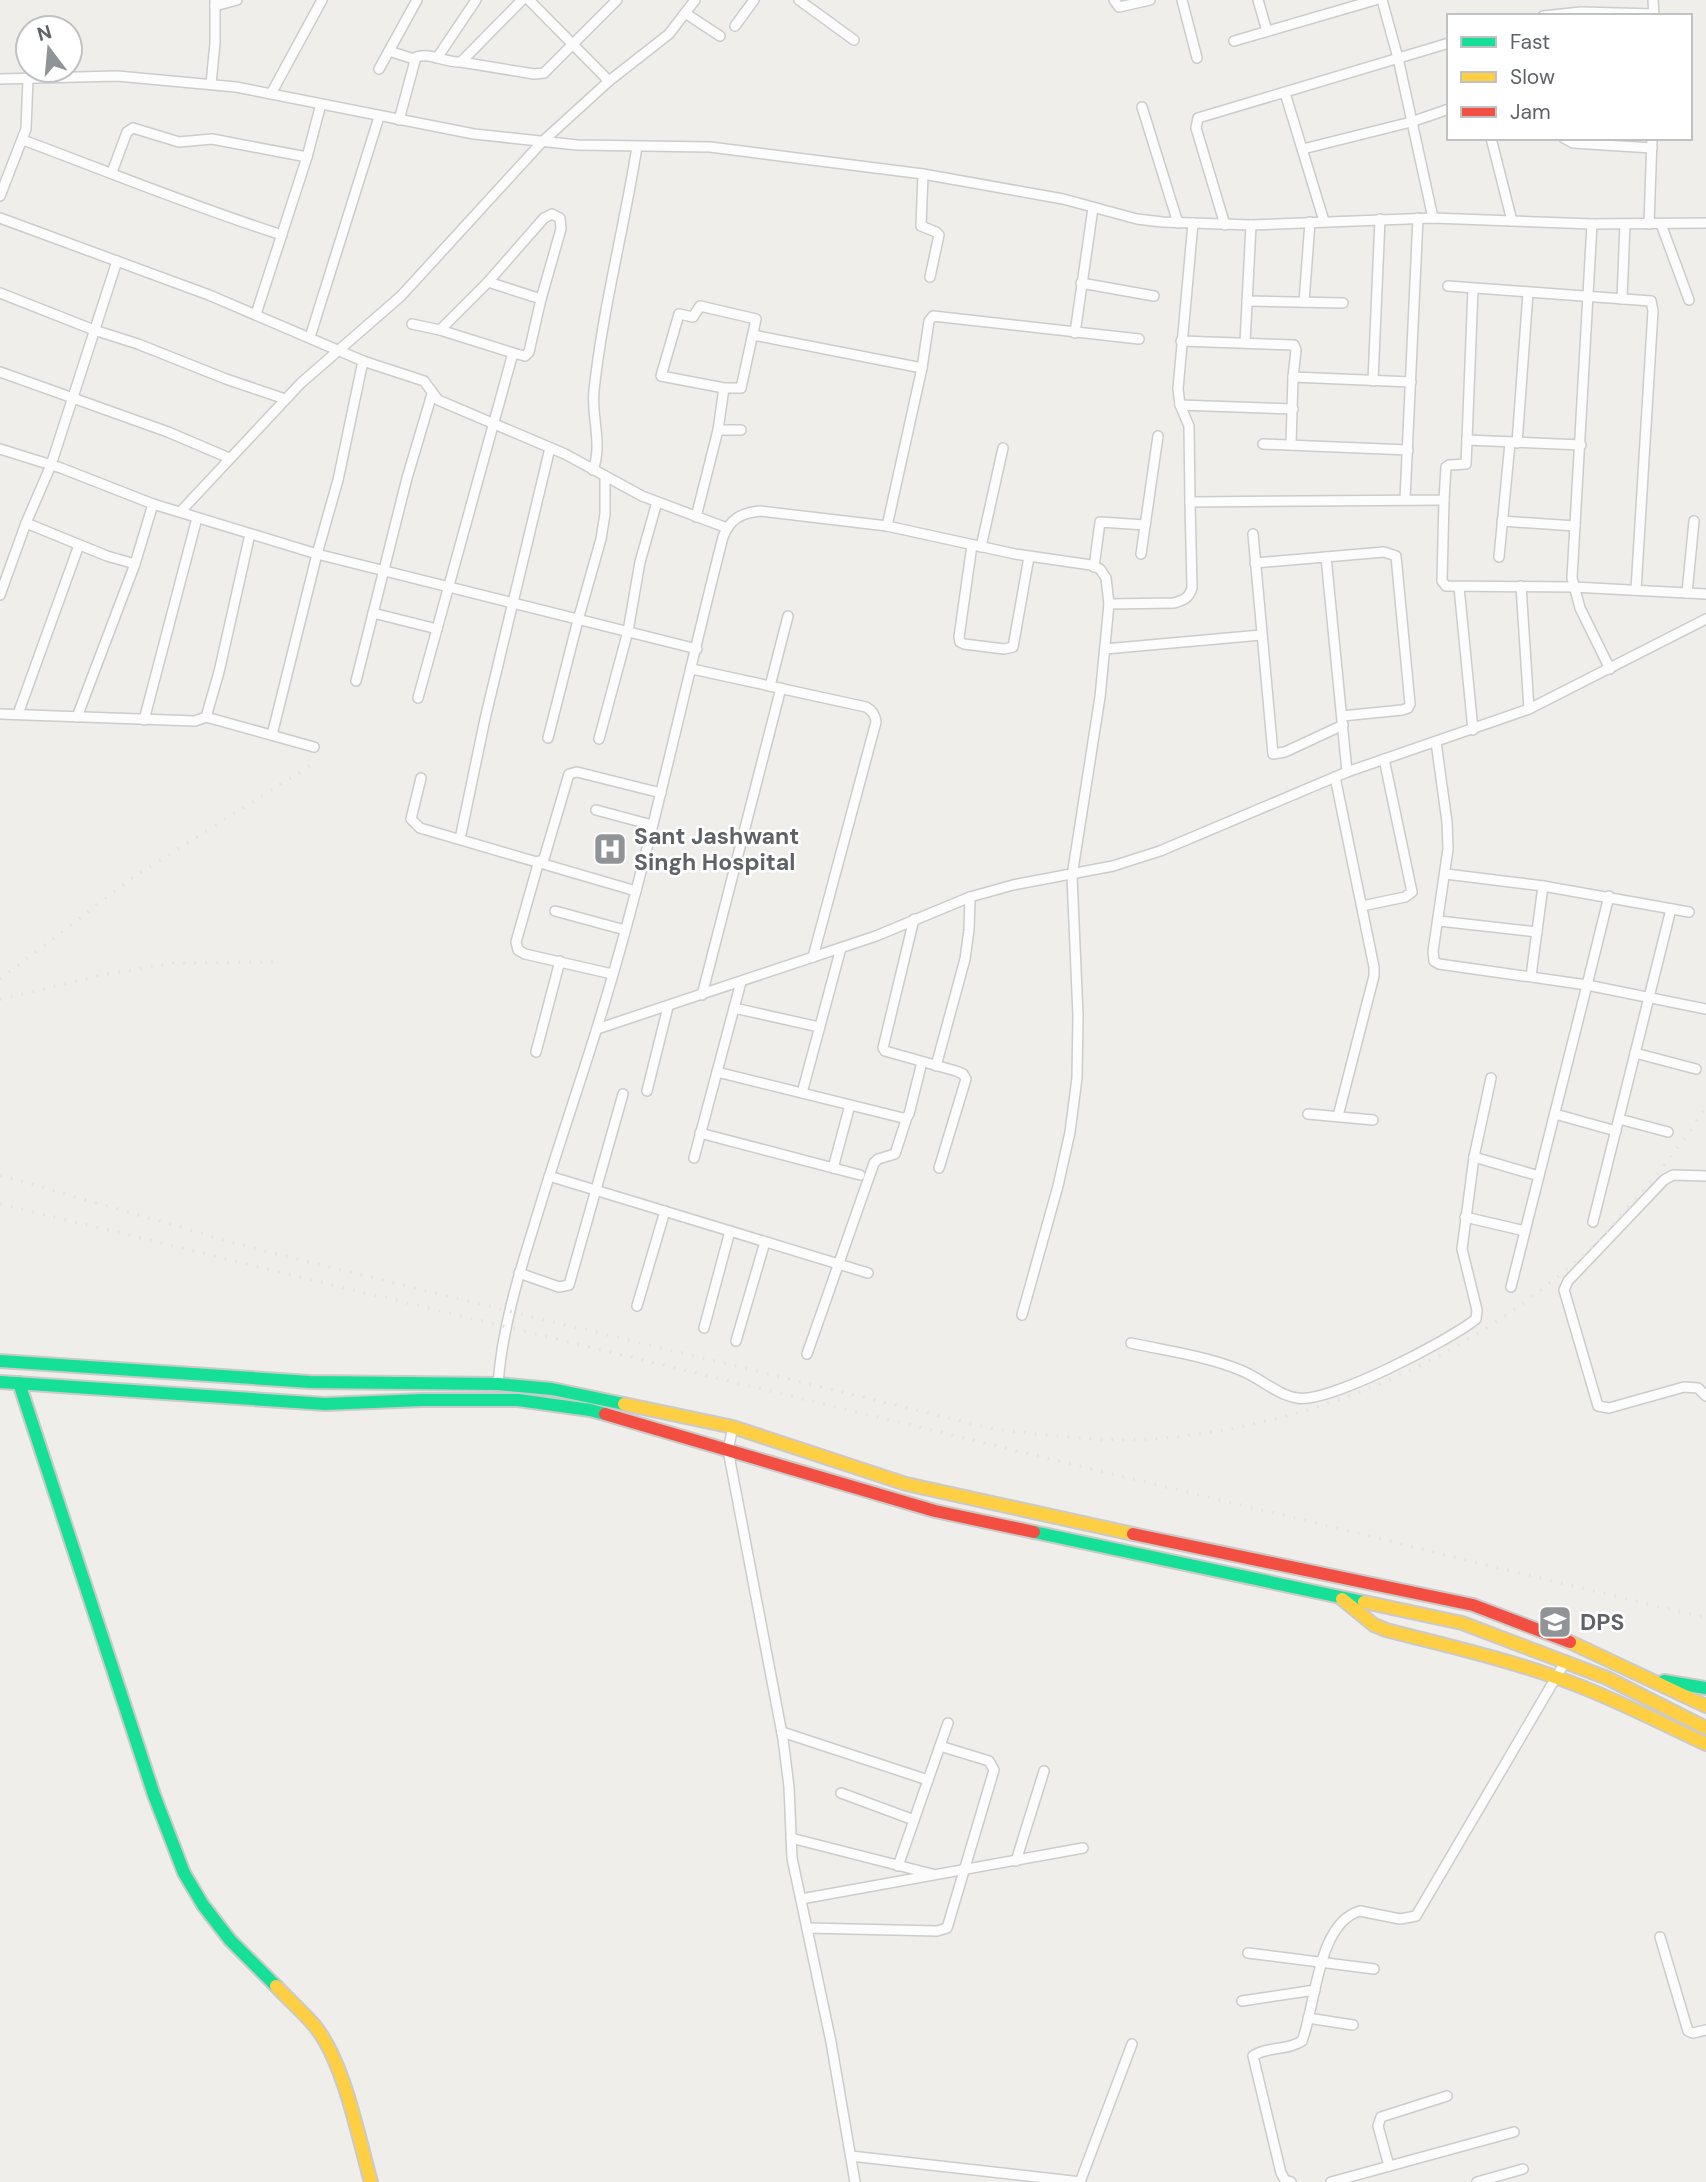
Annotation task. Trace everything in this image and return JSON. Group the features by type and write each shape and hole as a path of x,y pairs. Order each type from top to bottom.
{"main road":[{"path":"0,1361 310,1382 498,1384 552,1390 733,1427 919,1487 1473,1605 1542,1628 1706,1706"},
{"path":"0,1382 325,1404 518,1400 590,1410 934,1511 1462,1623 1607,1678 1706,1728"},
{"path":"19,1383 146,1770 184,1873 203,1905 230,1940 315,2026 330,2051 342,2081 371,2182"},
{"path":"1340,1598 1374,1625 1386,1630 1516,1664 1557,1678 1606,1697 1706,1744"},
{"path":"1653,1679 1706,1688"}],"street":[{"path":"211,84 215,3 237,0"},
{"path":"272,92 322,0"},
{"path":"379,69 417,0"},
{"path":"437,58 476,0"},
{"path":"461,62 522,0"},
{"path":"529,0 609,81"},
{"path":"399,120 414,60 419,55 539,74 547,70 617,0"},
{"path":"181,511 285,399 401,296 542,142 609,81 663,39 695,0"},
{"path":"735,26 754,0"},
{"path":"799,0 854,40"},
{"path":"1114,0 1119,7 1150,0"},
{"path":"1182,0 1197,58"},
{"path":"1258,0 1267,32"},
{"path":"1234,41 1375,0"},
{"path":"1382,0 1398,58 1433,218"},
{"path":"685,13 720,36"},
{"path":"1562,14 1630,14"},
{"path":"1225,225 1195,123 1203,115 1447,44"},
{"path":"389,51 414,60"},
{"path":"84,77 117,76 272,92 379,117 474,134 542,142 710,148 923,174 1063,199 1137,219 1178,223 1251,225 1418,218 1591,224 1706,223"},
{"path":"0,196 26,129 28,84"},
{"path":"1284,93 1324,221"},
{"path":"256,314 307,157 321,104"},
{"path":"1142,107 1178,223"},
{"path":"1303,149 1411,122 1447,110"},
{"path":"310,337 379,117"},
{"path":"111,172 128,130 133,128 179,142 212,139 307,157"},
{"path":"23,139 167,195 282,235"},
{"path":"1492,140 1512,221"},
{"path":"1568,140 1652,143 1649,224"},
{"path":"593,470 598,454 593,406 599,349 637,147"},
{"path":"923,174 921,226 938,233 939,238 930,276"},
{"path":"1075,333 1093,208"},
{"path":"412,324 525,356 529,352 561,229 562,222 556,215 544,218 488,282 440,330"},
{"path":"0,218 256,314 363,361 424,382 438,400 550,448 657,502 727,528"},
{"path":"1405,499 1418,218"},
{"path":"1373,381 1380,219"},
{"path":"1304,302 1310,222"},
{"path":"1109,604 1174,603 1190,595 1192,588 1189,426 1178,390 1193,223"},
{"path":"1591,224 1573,587 1580,608 1611,669"},
{"path":"1622,299 1625,224"},
{"path":"1661,224 1689,300"},
{"path":"1245,343 1251,225"},
{"path":"0,595 51,465 117,261"},
{"path":"488,282 541,299"},
{"path":"1081,283 1154,296"},
{"path":"1448,286 1651,302 1653,306 1636,590"},
{"path":"1473,289 1465,464 1446,467 1442,581 1446,586 1459,587 1573,587 1706,594"},
{"path":"0,293 285,399"},
{"path":"1499,557 1528,293"},
{"path":"1247,301 1343,303"},
{"path":"700,306 757,319 741,388 724,388 661,376 679,314 693,317 700,306"},
{"path":"887,526 922,368 929,321 933,316 1139,339"},
{"path":"753,335 922,368"},
{"path":"1181,341 1294,345 1296,350 1291,445"},
{"path":"418,698 513,353"},
{"path":"272,735 338,480 363,361"},
{"path":"0,372 168,432 229,458"},
{"path":"1293,377 1410,382"},
{"path":"696,517 718,430 724,388"},
{"path":"356,681 432,394"},
{"path":"1181,405 1293,409"},
{"path":"718,430 741,430"},
{"path":"1141,554 1158,436"},
{"path":"1467,440 1581,445"},
{"path":"1263,444 1408,450"},
{"path":"460,839 485,719 550,448"},
{"path":"1003,448 976,546 960,642 1004,649 1013,647 1029,556"},
{"path":"0,449 51,465 153,504 317,554 697,649"},
{"path":"548,738 605,521 605,476"},
{"path":"1191,502 1444,500"},
{"path":"598,739 628,631 645,541 657,502"},
{"path":"77,717 135,564 153,504"},
{"path":"498,1384 502,1346 519,1273 597,1029 636,891 727,528 737,516 760,511 887,526 976,546 1094,567 1100,569 1106,578 1109,604 1100,697 1072,876 1078,1016 1074,1103 1058,1186 1022,1315"},
{"path":"144,720 197,518"},
{"path":"1502,521 1575,526"},
{"path":"1687,593 1694,521"},
{"path":"1094,567 1100,522 1145,525"},
{"path":"26,523 135,564"},
{"path":"206,717 250,534"},
{"path":"1252,534 1273,754 1285,752 1342,720 1402,710 1410,704 1396,556 1391,553 1255,563"},
{"path":"18,714 79,545"},
{"path":"1326,557 1347,772"},
{"path":"1521,586 1529,709"},
{"path":"1459,587 1473,730"},
{"path":"373,612 437,629"},
{"path":"770,686 788,616"},
{"path":"597,1029 841,948 970,897 1013,886 1072,876 1160,851 1347,772 1529,709 1706,619"},
{"path":"1105,649 1261,635"},
{"path":"692,669 872,710 876,722 813,957"},
{"path":"702,995 781,688"},
{"path":"0,714 195,721 206,717 314,747"},
{"path":"1436,742 1448,837 1446,874 1433,950 1434,961 1439,964 1587,985 1706,1009"},
{"path":"1362,906 1405,897 1412,892 1384,759"},
{"path":"612,974 522,953 516,945 569,774 576,772 661,793"},
{"path":"1335,777 1373,956 1374,976 1338,1116"},
{"path":"421,778 411,815 412,822 420,828 636,891"},
{"path":"596,810 652,825"},
{"path":"1446,874 1609,896 1689,912"},
{"path":"1531,976 1543,886"},
{"path":"1511,1287 1609,896"},
{"path":"936,1066 965,959 970,897"},
{"path":"1593,1222 1671,909"},
{"path":"555,911 625,930"},
{"path":"914,919 883,1048 885,1051 963,1074 966,1079 939,1168"},
{"path":"1439,921 1537,932"},
{"path":"802,1093 841,948"},
{"path":"536,1052 560,961"},
{"path":"694,1158 741,982"},
{"path":"647,1091 668,1007"},
{"path":"734,1008 819,1027"},
{"path":"1635,1053 1696,1069"},
{"path":"807,1354 875,1161 895,1154 922,1062"},
{"path":"716,1072 907,1117"},
{"path":"1131,1343 1237,1368 1286,1395 1299,1399 1317,1396 1380,1373 1476,1319 1462,1249 1474,1157 1491,1078"},
{"path":"519,1273 559,1287 569,1284 623,1094"},
{"path":"832,1168 850,1105"},
{"path":"1308,1114 1373,1119"},
{"path":"1555,1114 1616,1131"},
{"path":"1619,1119 1668,1132"},
{"path":"700,1133 860,1175"},
{"path":"1474,1157 1539,1176"},
{"path":"549,1175 868,1273"},
{"path":"1706,1176 1673,1175 1664,1180 1568,1281 1564,1290 1598,1406 1609,1408 1684,1387 1698,1388 1706,1396"},
{"path":"637,1306 664,1211"},
{"path":"1465,1217 1525,1231"},
{"path":"704,1328 730,1231"},
{"path":"736,1342 765,1242"},
{"path":"733,1427 728,1450 782,1732 787,1764 792,1858 831,2042 855,2182"},
{"path":"1291,2182 1284,2180 1281,2173 1252,2056 1298,2044 1303,2037 1322,1962 1334,1932 1343,1921 1355,1912 1400,1919 1416,1916 1565,1662"},
{"path":"898,1866 948,1723"},
{"path":"782,1732 928,1780"},
{"path":"807,1928 947,1928 994,1766 989,1761 940,1746"},
{"path":"1016,1861 1044,1771"},
{"path":"841,1793 914,1820"},
{"path":"791,1838 938,1875"},
{"path":"801,1899 1083,1848"},
{"path":"1660,1937 1688,2031 1693,2033 1706,2030"},
{"path":"1248,1953 1374,1969"},
{"path":"1242,2001 1315,1990"},
{"path":"1308,2018 1353,2025"},
{"path":"852,2156 1080,2182 1132,2045"},
{"path":"1389,2166 1378,2126 1381,2117 1447,2096"},
{"path":"1331,2182 1514,2132"},
{"path":"1477,2182 1523,2169"}],"railway":[{"path":"0,979 135,876 311,765"},
{"path":"0,999 97,976 173,963 277,962"},
{"path":"0,1175 263,1251 994,1429 1121,1440 1220,1431 1276,1419 1330,1403 1433,1359 1482,1331 1573,1264 1623,1213 1666,1163 1706,1106"},
{"path":"0,1204 1706,1618"}],"traffic: fast":[{"path":"0,1361 310,1382 498,1384 552,1389 624,1404"},
{"path":"0,1382 325,1404 518,1400 605,1414"},
{"path":"19,1383 154,1795 184,1873 203,1905 230,1940 276,1986"},
{"path":"1034,1532 1364,1602"},
{"path":"1664,1681 1706,1688"}],"traffic: slow":[{"path":"624,1404 733,1427 906,1484 1133,1534"},
{"path":"1342,1599 1374,1625 1386,1630 1558,1678 1706,1744"},
{"path":"1364,1602 1462,1623 1607,1678 1706,1728"},
{"path":"1570,1642 1706,1706"},
{"path":"276,1986 314,2025 334,2058 349,2100 371,2182"}],"traffic: jam":[{"path":"605,1414 935,1511 1034,1532"},
{"path":"1133,1534 1473,1605 1570,1642"}],"place":[{"name":"Sant Jashwant Singh Hospital","path":"610,849"},
{"name":"DPS","path":"1555,1622"}]}
